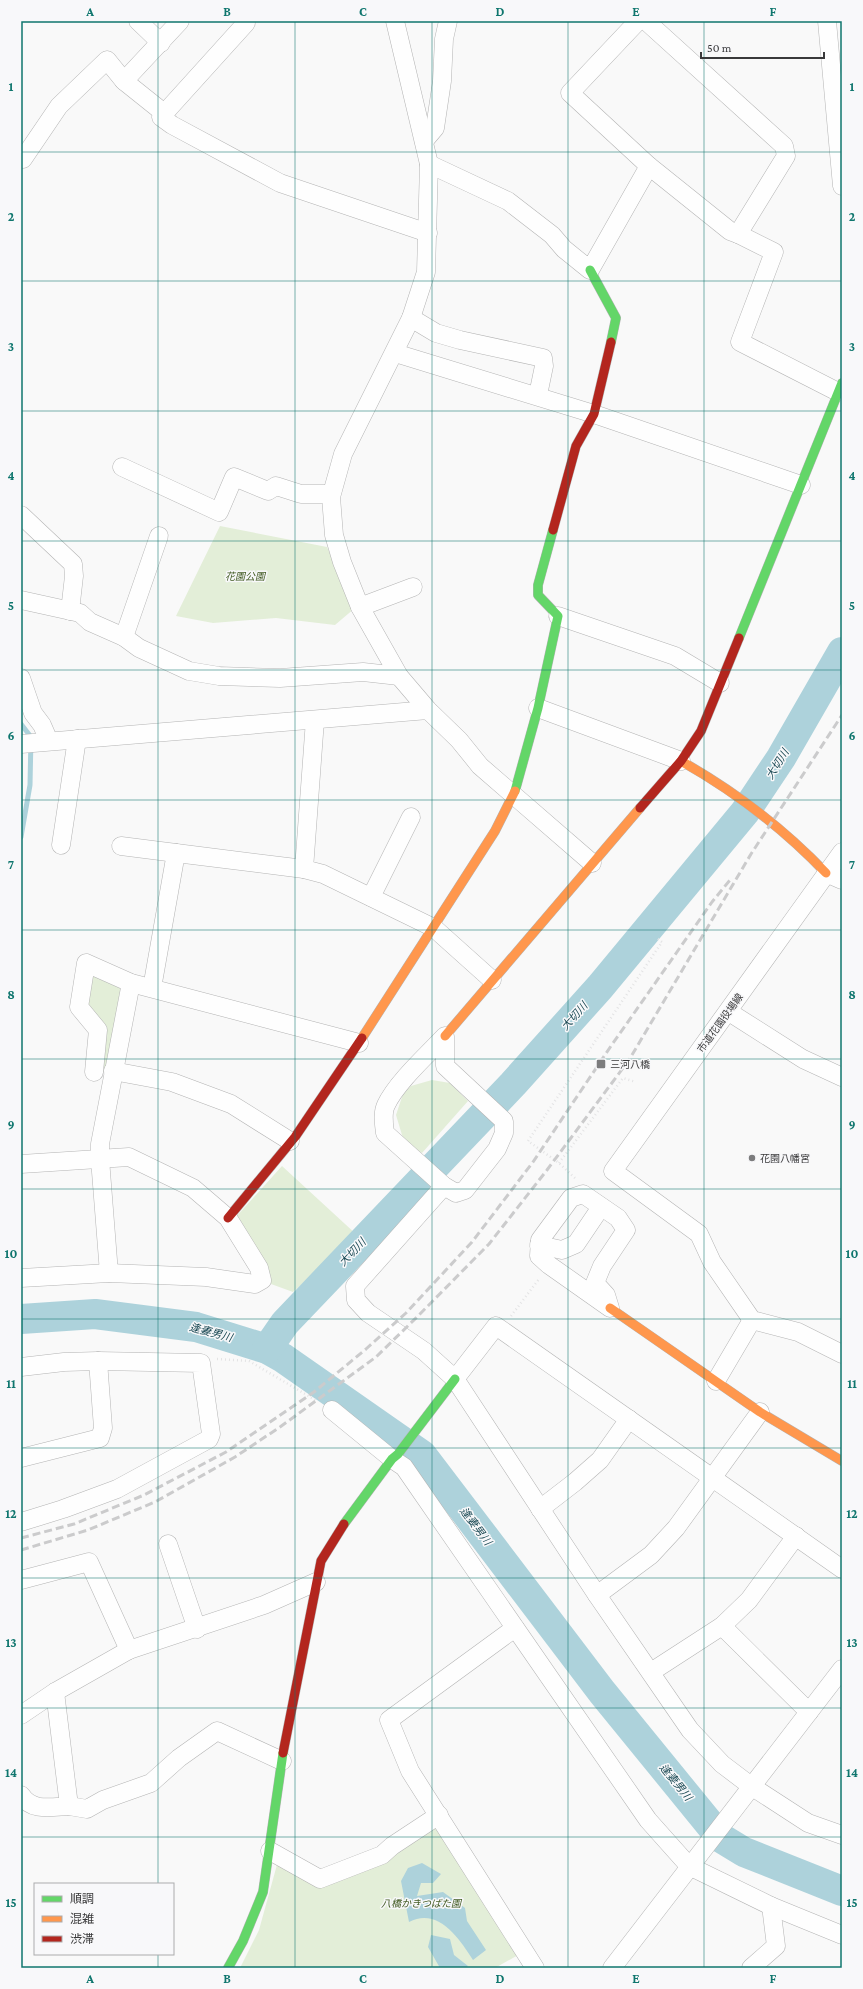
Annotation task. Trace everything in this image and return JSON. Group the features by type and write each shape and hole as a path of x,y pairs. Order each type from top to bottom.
{"street":[{"path":"138,21 161,43"},
{"path":"124,81 180,21"},
{"path":"395,21 429,164 426,272 411,318 395,353 343,454 331,494 334,535 342,562 360,607 399,676 428,710 459,740 480,766 592,863"},
{"path":"424,141 435,128 442,80 444,39 448,21"},
{"path":"445,1036 445,1066 504,1121 504,1133 497,1149 465,1190 456,1193 444,1186 385,1133 384,1119 386,1106 395,1090 445,1036 680,761 700,731 840,387 740,342 774,252 730,231 649,166 570,93 638,21"},
{"path":"646,21 784,146 786,156 738,234"},
{"path":"827,21 842,186"},
{"path":"246,24 161,117 172,125 280,183 428,233"},
{"path":"21,154 23,159 59,106 107,60 124,81 164,113"},
{"path":"429,164 508,201 552,235 564,249 590,270 616,318 594,414 576,446 538,585 538,595 558,616 675,656 720,683"},
{"path":"590,270 649,166"},
{"path":"411,318 436,333 487,348 543,358 544,366 538,396"},
{"path":"395,353 594,414 801,485"},
{"path":"122,467 219,512 234,477 268,491 276,486 301,494 331,494"},
{"path":"24,523 73,564 70,611"},
{"path":"124,637 159,536"},
{"path":"360,607 413,587"},
{"path":"21,600 80,614 90,622 124,637 139,648 175,666 189,671 219,676 280,678 363,672 399,676"},
{"path":"228,1218 290,1141 295,1137 359,1043 495,831 514,796 538,708 558,616"},
{"path":"21,678 33,713 42,725 32,743"},
{"path":"538,708 680,761 712,778 766,815 834,876"},
{"path":"32,743 428,710"},
{"path":"304,869 315,720"},
{"path":"61,845 77,739"},
{"path":"371,897 411,817"},
{"path":"121,846 304,869 323,874 434,928 492,980"},
{"name":"市道花園役場線","path":"752,1320 712,1262 699,1234 613,1171 729,1012 834,876 842,852"},
{"path":"152,988 176,853"},
{"path":"94,1072 98,1030 79,1007 86,963 131,983 359,1043"},
{"path":"109,1273 100,1144 113,1070 131,983"},
{"path":"729,1012 802,1059 842,1077"},
{"path":"414,1070 445,1066"},
{"path":"113,1070 172,1082 224,1102 254,1118 290,1141"},
{"path":"21,1164 128,1157 193,1188 228,1218 259,1268 262,1280 255,1284 206,1278 109,1273 21,1278"},
{"path":"444,1186 355,1286 354,1294 356,1300 368,1313 424,1351 455,1379 540,1509 690,1730 722,1764 750,1786 808,1823 842,1836"},
{"path":"595,1282 602,1266 626,1230 618,1218 583,1194 571,1198 540,1240 539,1256 549,1265 760,1412 842,1461"},
{"path":"539,1245 562,1250 576,1244 602,1207"},
{"path":"576,1284 595,1282"},
{"path":"595,1282 606,1295 610,1308"},
{"path":"716,1380 752,1320 798,1332 842,1354"},
{"path":"228,1968 243,1941 263,1892 282,1761 320,1561 346,1521 441,1400 455,1379 496,1326 842,1569"},
{"path":"21,1458 100,1438 103,1428 98,1361"},
{"path":"21,1367 64,1362 98,1361 201,1363 211,1434 209,1439 117,1489 63,1509 21,1522"},
{"path":"332,1410 395,1457 408,1472 648,1820 692,1862 772,1906 842,1935"},
{"path":"597,1594 651,1555 676,1528 760,1412"},
{"path":"540,1509 575,1482 600,1460 629,1419"},
{"path":"651,1672 722,1626 749,1600 796,1536"},
{"path":"168,1544 196,1629"},
{"path":"21,1580 89,1562 129,1650"},
{"path":"21,1715 54,1692 129,1650 196,1629 264,1605 316,1582"},
{"path":"722,1626 809,1712"},
{"path":"515,1628 389,1720 410,1771 535,1968"},
{"path":"612,1968 750,1786 842,1669"},
{"path":"54,1692 69,1806"},
{"path":"21,1795 25,1801 35,1807 69,1806 87,1809 104,1800 151,1783 180,1758 217,1731 282,1761"},
{"path":"270,1850 320,1878 382,1855 392,1846 439,1815"},
{"path":"750,1968 776,1946 772,1906"}],"path":[{"path":"575,1178 559,1163 528,1141 662,942 657,938"},
{"path":"559,1163 623,1078 636,1082"},
{"path":"502,1330 542,1275"},
{"path":"201,1363 214,1359 249,1361 332,1410"}],"green space":[{"name":"花園公園","path":"220,526 327,547 355,608 335,625 276,618 213,623 176,616"},
{"path":"89,968 126,985 108,1073 98,1070 83,1007"},
{"path":"432,1080 450,1083 468,1101 422,1153 407,1143 402,1135 396,1115 403,1094 411,1086"},
{"path":"282,1166 357,1235 293,1292 271,1284 268,1267 235,1218"},
{"name":"八橋かきつばた園","path":"429,1828 441,1830 520,1954 495,1968 240,1968 259,1930 278,1861 317,1885"}],"water":[{"path":"422,1863 441,1874 433,1883 421,1883 417,1896 443,1892 465,1908 467,1921 486,1950 473,1960 447,1927 429,1919 420,1918 409,1922 401,1881 408,1868"},
{"path":"431,1935 450,1939 454,1955 468,1966 466,1968 440,1968 428,1947"}],"waterway":[{"name":"大切川","path":"267,1349 285,1323 513,1084 600,987 745,812 781,758 842,652"},
{"path":"21,724 31,737 30,785 21,837"},
{"name":"逢妻男川","path":"21,1319 95,1314 196,1327 267,1349 283,1358 422,1455 602,1692 721,1838 744,1852 842,1891"}],"railway":[{"path":"21,1550 88,1530 155,1502 235,1457 280,1427 376,1357 489,1244 547,1170 629,1060 751,854 842,715"},
{"path":"21,1538 74,1524 144,1495 226,1452 314,1392 366,1349 406,1313 472,1242 533,1162 611,1046 712,902 730,880"}],"traffic: fast":[{"path":"590,270 616,318 611,342"},
{"path":"739,638 842,383"},
{"path":"515,791 538,708 558,616 538,595 538,585 553,530"},
{"path":"344,1524 392,1459 398,1454 455,1379"},
{"path":"228,1968 243,1941 263,1892 283,1753"}],"traffic: slow":[{"path":"681,761 740,798 776,826 826,873"},
{"path":"362,1038 495,831 515,791"},
{"path":"445,1036 640,808"},
{"path":"610,1308 760,1412 842,1461"}],"traffic: jam":[{"path":"553,530 576,446 594,414 611,342"},
{"path":"640,808 681,761 701,731 739,638"},
{"path":"228,1218 295,1137 362,1038"},
{"path":"283,1753 321,1561 344,1524"}],"place":[{"name":"三河八橋","path":"601,1064"},
{"name":"花園八幡宮","path":"752,1158"}]}
